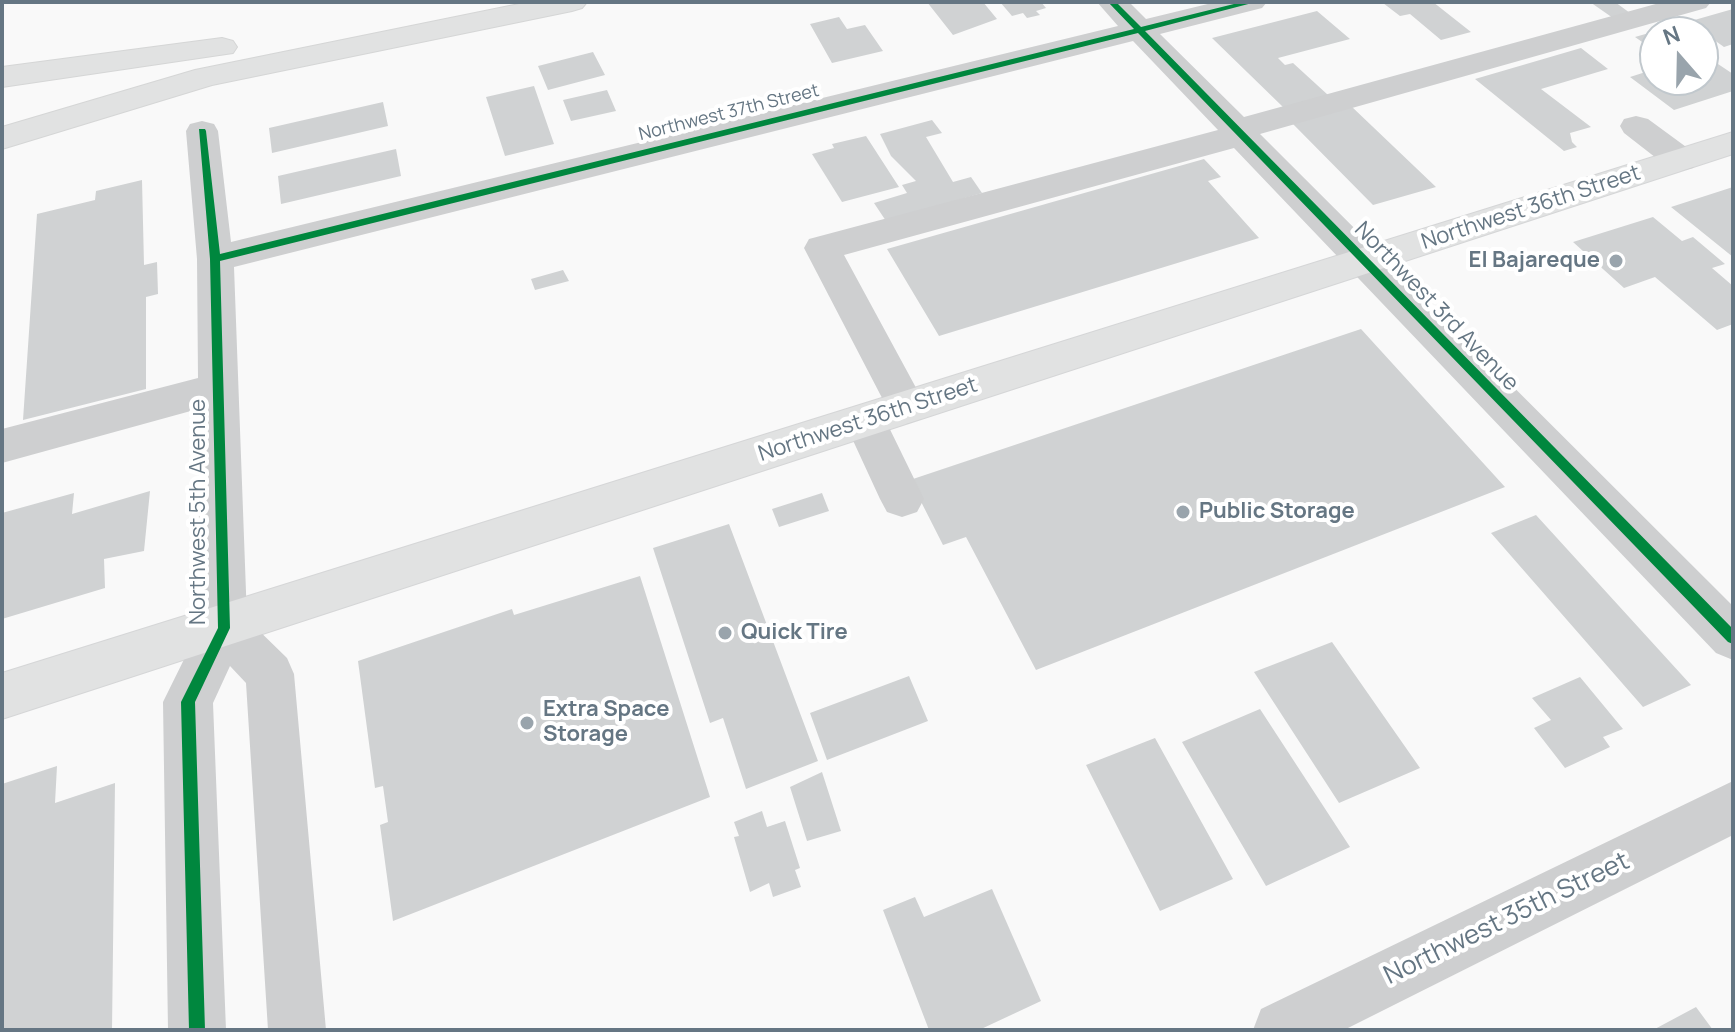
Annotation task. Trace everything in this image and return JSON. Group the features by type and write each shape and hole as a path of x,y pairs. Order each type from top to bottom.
{"main road":[{"path":"2,77 183,54 482,2"},
{"path":"2,138 219,74 572,2"},
{"name":"Northwest 36th Street","path":"2,696 224,628 1733,143"}],"street":[{"name":"Northwest 3rd Avenue","path":"1112,2 1733,638"},
{"name":"Northwest 37th Street","path":"215,259 1252,2"},
{"path":"902,499 886,414 822,248 1696,2"},
{"path":"1636,126 1681,160"},
{"name":"Northwest 5th Avenue","path":"197,1030 188,702 224,628 215,259 202,131"},
{"path":"2,446 219,388"},
{"name":"Northwest 5th Avenue","path":"224,628 270,674 297,1030"},
{"name":"Northwest 35th Street","path":"1282,1030 1733,807"}],"building":[{"path":"927,2 983,2 997,19 953,35"},
{"path":"1000,2 1041,2 1046,8 1036,11 1040,15 1027,18 1023,13 1012,16"},
{"path":"1433,2 1471,32 1441,40 1410,14 1400,16 1383,3"},
{"path":"1590,2 1615,2 1630,13 1613,18"},
{"path":"1733,9 1733,44 1724,47 1719,43 1719,16 1708,16"},
{"path":"1317,11 1350,39 1278,58 1285,65 1293,63 1328,95 1283,107 1212,38"},
{"path":"839,17 847,29 865,25 883,51 832,63 810,24"},
{"path":"1581,48 1608,69 1541,89 1591,127 1570,133 1577,147 1564,151 1475,79"},
{"path":"593,52 605,75 548,90 538,66"},
{"path":"1719,65 1733,74 1733,91 1719,96"},
{"path":"1639,74 1639,84 1630,77"},
{"path":"534,86 554,144 505,156 486,97"},
{"path":"607,90 616,111 571,121 563,100"},
{"path":"1655,96 1717,96 1674,110"},
{"path":"383,102 388,126 272,153 269,128"},
{"path":"1351,106 1436,187 1373,205 1291,122"},
{"path":"932,120 942,133 926,137 953,182 971,177 982,193 886,221 874,203 907,193 902,185 916,181 891,156 880,134"},
{"path":"866,136 899,187 842,202 812,154 834,148 832,144"},
{"path":"396,149 401,176 281,204 278,176"},
{"path":"1204,159 1221,177 1208,181 1259,238 939,336 887,249"},
{"path":"142,180 144,265 157,262 158,294 146,297 146,389 23,420 37,214 95,200 96,191"},
{"path":"1733,187 1733,257 1671,207"},
{"path":"1653,217 1682,241 1693,237 1725,264 1712,268 1733,286 1733,324 1717,330 1655,277 1624,288 1573,242"},
{"path":"563,270 569,281 535,290 531,279"},
{"name":"Public Storage","path":"1361,329 1505,487 1036,670 966,537 943,545 910,480"},
{"path":"150,491 144,551 104,559 105,588 2,619 2,513 74,493 72,514"},
{"path":"822,493 829,511 779,527 772,509"},
{"path":"1536,515 1691,685 1643,707 1491,533"},
{"name":"Quick Tire","path":"729,524 818,761 746,789 723,718 710,723 653,548"},
{"name":"Extra Space Storage","path":"640,576 710,797 393,921 380,825 388,822 383,786 375,788 358,661 512,609 514,615"},
{"path":"1332,642 1420,768 1339,803 1254,672"},
{"path":"909,676 928,721 827,760 810,713"},
{"path":"1580,677 1623,729 1603,737 1610,747 1565,768 1534,728 1551,720 1532,698"},
{"path":"1260,709 1350,847 1266,886 1182,742"},
{"path":"1155,738 1233,879 1160,911 1086,765"},
{"path":"57,766 55,803 115,783 112,1030 2,1030 2,784"},
{"path":"822,772 841,831 807,841 790,787"},
{"path":"762,811 767,827 785,821 800,868 795,870 801,887 773,897 769,883 750,892 734,837 739,836 734,822"},
{"path":"992,889 1041,1001 979,1030 929,1030 883,910 915,897 924,917"},
{"path":"1696,1007 1713,1030 1653,1030"}],"cycle path":[{"path":"1112,2 1733,638"},
{"path":"215,259 1252,2"},
{"path":"197,1030 188,702 224,628 215,259 202,131"}],"place":[{"name":"El Bajareque","path":"1616,261"},
{"name":"Public Storage","path":"1183,512"},
{"name":"Quick Tire","path":"725,633"},
{"name":"Extra Space Storage","path":"527,723"}]}
